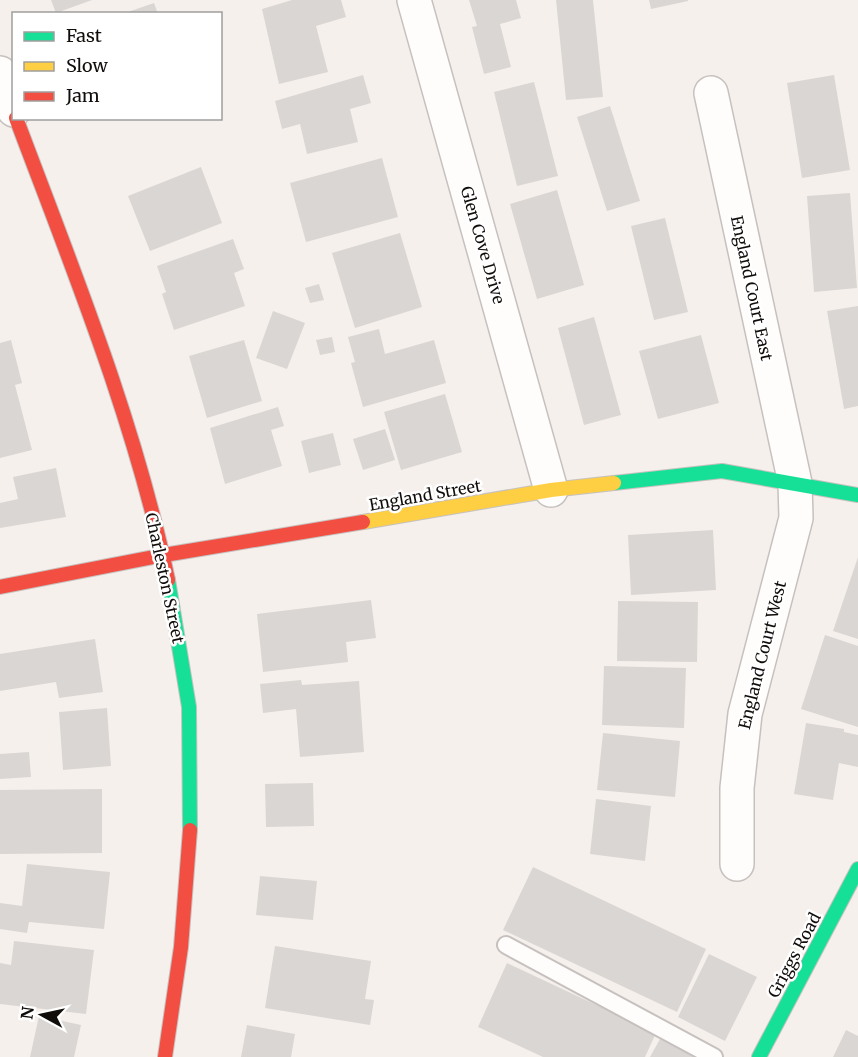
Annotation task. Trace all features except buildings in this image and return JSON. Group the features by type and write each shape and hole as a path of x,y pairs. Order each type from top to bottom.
{"street":[{"name":"Glen Cove Drive","path":"414,0 551,490"},
{"path":"0,74 12,105"},
{"name":"England Court East","path":"711,93 795,483"},
{"name":"Charleston Street","path":"17,120 129,427 164,555 188,700 192,825 182,951 165,1057"},
{"name":"England Street","path":"0,586 164,555 551,490 722,471 858,495"},
{"name":"England Court West","path":"737,864 737,788 745,714 796,518 795,483"},
{"name":"Griggs Road","path":"759,1057 858,869"}],"lane":[{"path":"506,945 714,1057"}],"traffic: fast":[{"path":"614,483 722,471 858,495"},
{"path":"168,580 189,707 190,830"},
{"path":"759,1057 858,869"}],"traffic: slow":[{"path":"363,522 551,490 614,483"}],"traffic: jam":[{"path":"17,120 101,346 138,462 168,580"},
{"path":"0,587 164,555 363,522"},
{"path":"165,1057 181,947 190,830"}]}
